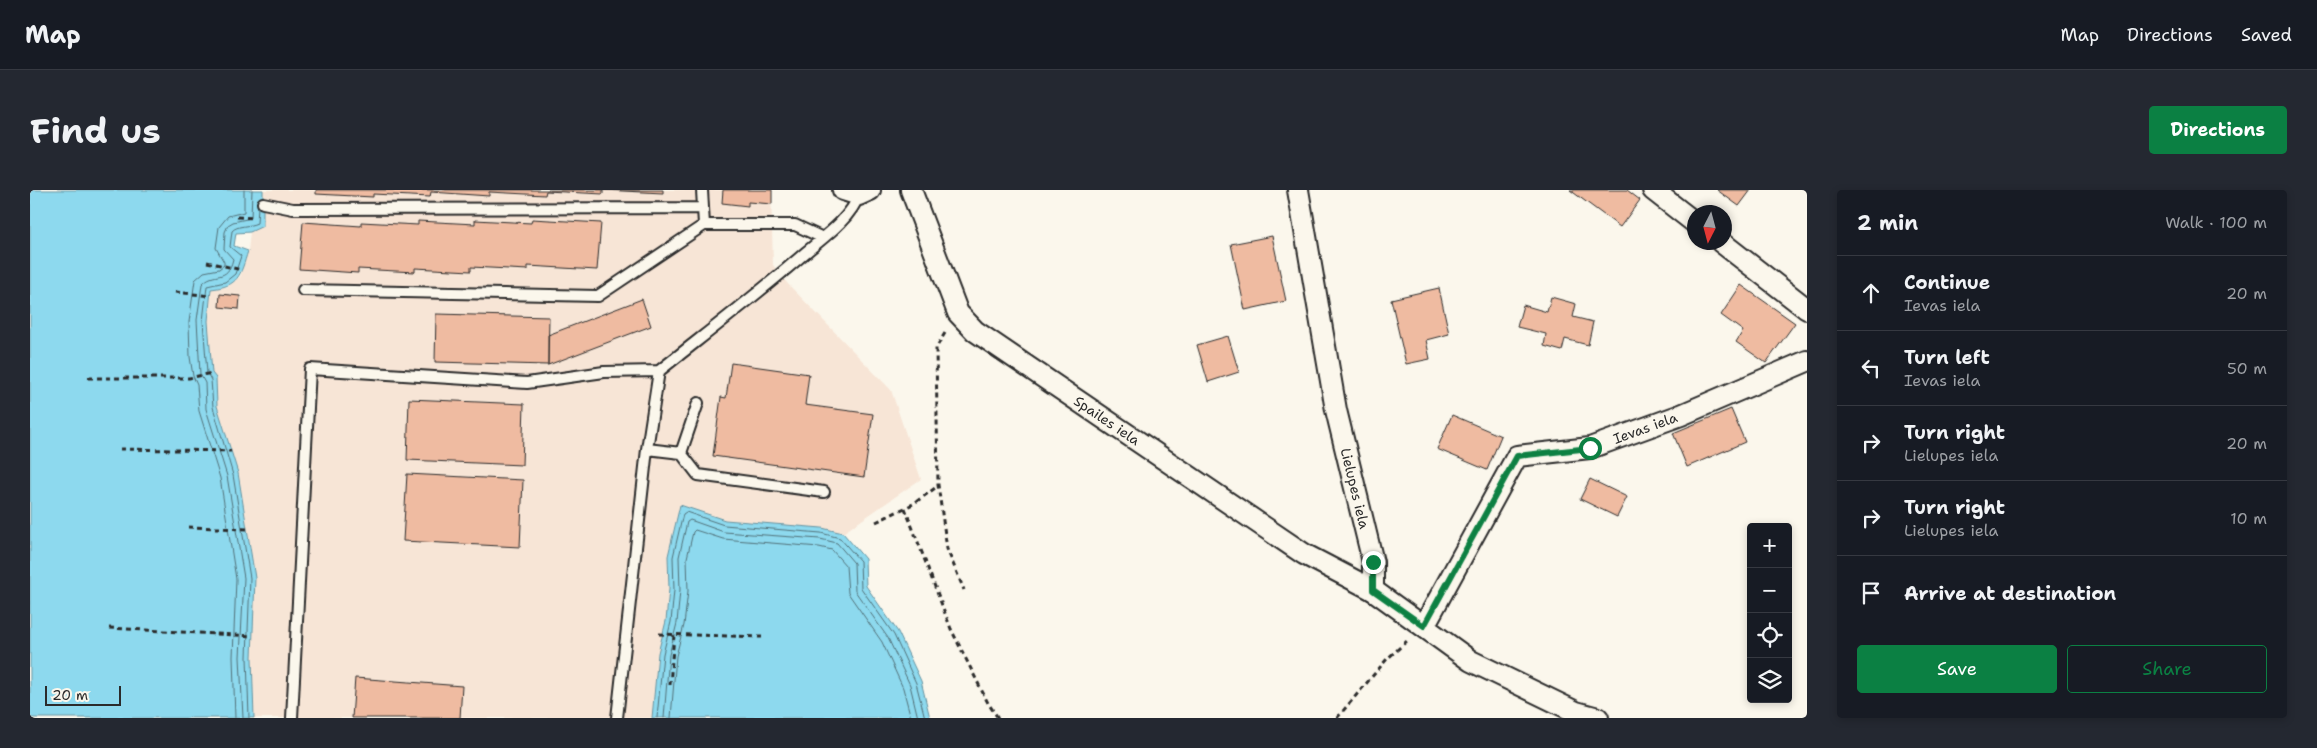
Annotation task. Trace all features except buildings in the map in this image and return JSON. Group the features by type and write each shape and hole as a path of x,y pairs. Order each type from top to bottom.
{"street":[{"name":"Spailes iela","path":"911,190 958,313 975,331 1304,554 1373,590"},
{"name":"Lielupes iela","path":"1298,190 1336,410 1373,562 1373,590"},
{"path":"1653,190 1687,217"},
{"path":"1731,250 1807,308"},
{"name":"Ievas iela","path":"1424,626 1517,456 1590,448 1681,415 1807,361"},
{"path":"1373,590 1471,661 1576,712 1598,718"}],"lane":[{"path":"702,190 704,225"},
{"path":"292,718 310,369 527,383 604,372 659,371 769,285 823,238 854,208 858,192"},
{"path":"263,203 293,208 703,208"},
{"path":"302,290 598,296 704,225 795,225 823,238"},
{"path":"617,718 647,449 659,371"},
{"path":"681,453 698,403"},
{"path":"647,449 681,453 698,475 824,492"}],"path":[{"path":"207,262 242,270"},
{"path":"175,292 210,296"},
{"path":"958,313 936,348 938,485 946,549 964,590"},
{"path":"88,378 189,378 212,373"},
{"path":"120,449 231,451"},
{"path":"876,522 905,508 938,485"},
{"path":"905,508 950,629 988,703 998,718"},
{"path":"188,528 247,529"},
{"path":"1337,718 1387,659 1424,626"},
{"path":"109,628 252,636"},
{"path":"658,634 762,637"},
{"path":"670,684 674,635"}],"shaded area":[{"path":"263,190 771,190 773,265 787,283 891,390 921,479 843,533 822,528 725,520 680,505 668,556 669,589 666,621 658,653 652,718 254,718 252,657 255,578 238,473 217,406 216,378 212,373 209,354 208,321 211,289 227,287 240,277 248,251 250,232 263,226"}],"water":[{"path":"30,190 263,190 263,226 250,232 236,233 234,246 248,251 237,278 220,288 211,289 208,321 212,373 216,378 217,406 238,473 255,578 252,657 254,718 30,718"},
{"path":"680,505 725,520 822,528 843,533 865,559 866,586 898,632 921,681 930,718 652,718 658,653 666,621 669,589 668,556"}],"route":[{"path":"1373,562 1373,590 1424,626 1517,456 1590,448"}]}
